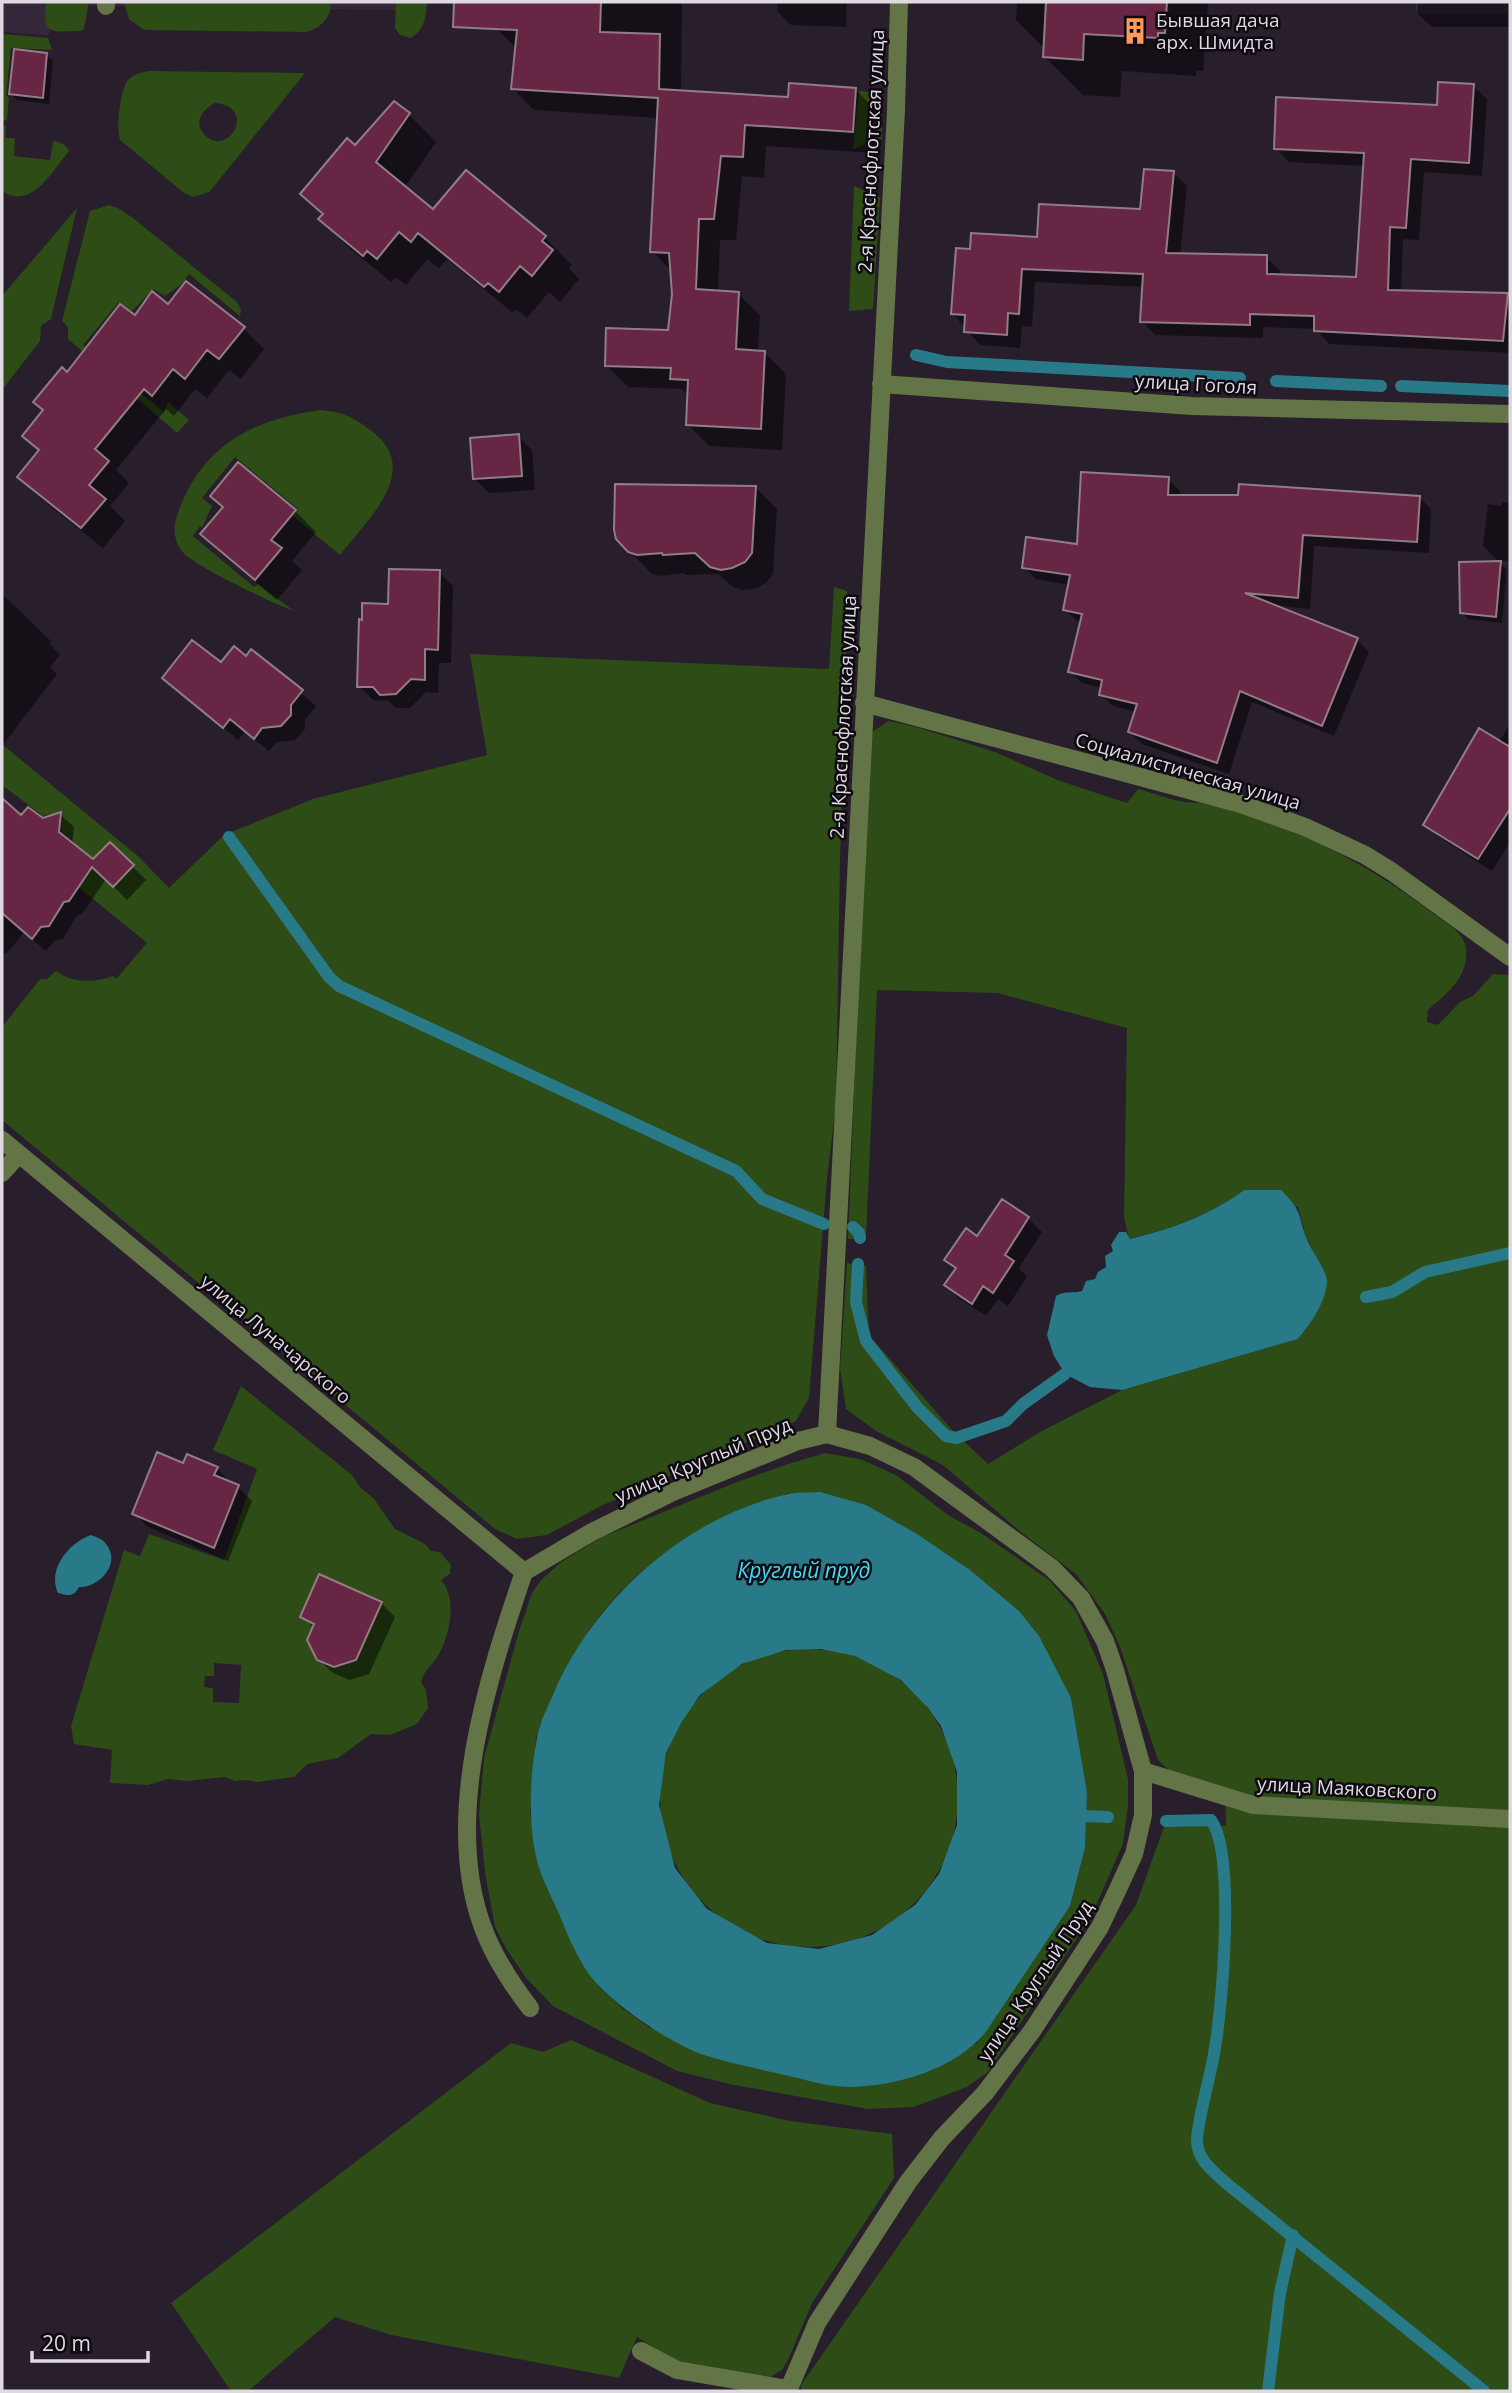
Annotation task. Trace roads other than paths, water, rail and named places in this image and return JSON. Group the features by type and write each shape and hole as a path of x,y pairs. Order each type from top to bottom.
{"street":[{"name":"2-я Краснофлотская улица","path":"827,1434 899,2"},
{"name":"улица Гоголя","path":"881,384 1192,406 1510,414"},
{"name":"Социалистическая улица","path":"864,703 1241,804 1305,827 1365,855 1391,871 1510,957"},
{"name":"улица Луначарского","path":"2,1140 524,1572"},
{"path":"2,1173 19,1154"},
{"name":"улица Круглый Пруд","path":"524,1572 592,1532 673,1492 798,1441 827,1434 870,1446 914,1467 1052,1568 1082,1598 1105,1641 1126,1706 1143,1771 1143,1815 1134,1854 1100,1927 1032,2031 985,2093 942,2138 908,2182 817,2323 788,2390"},
{"path":"524,1572 498,1646 483,1705 469,1786 468,1849 473,1894 482,1926 510,1983 530,2008"},
{"name":"улица Маяковского","path":"1143,1771 1253,1805 1510,1819"},
{"path":"640,2351 677,2370 788,2390"}],"water":[{"path":"1244,1190 1281,1190 1288,1197 1298,1212 1308,1242 1326,1276 1326,1288 1321,1304 1298,1339 1122,1390 1090,1387 1065,1374 1054,1356 1047,1335 1056,1296 1082,1291 1086,1281 1095,1279 1098,1272 1106,1267 1105,1256 1113,1251 1111,1245 1119,1232 1126,1232 1130,1239 1175,1226 1217,1207"},
{"name":"Круглый пруд","path":"820,1492 866,1505 917,1534 970,1570 1019,1611 1039,1636 1071,1698 1087,1792 1085,1848 1070,1906 985,2033 973,2046 942,2066 906,2079 869,2086 824,2084 707,2056 666,2037 624,2008 595,1981 577,1954 541,1874 531,1824 532,1771 541,1723 569,1662 591,1628 617,1597 646,1568 678,1543 713,1522 750,1505 788,1494","holes":["821,1649 855,1656 901,1680 941,1726 957,1772 957,1825 939,1874 915,1905 872,1935 819,1949 767,1943 707,1909 675,1868 659,1805 666,1753 681,1723 700,1695 742,1664 786,1650"]},
{"path":"91,1535 106,1544 110,1551 110,1566 101,1579 79,1587 73,1594 58,1593 55,1575 62,1558 75,1544"}],"waterway":[{"path":"916,355 947,362 1240,378"},
{"path":"1276,381 1381,386"},
{"path":"1401,386 1510,391"},
{"path":"229,837 329,977 339,986 736,1171 762,1199 824,1224"},
{"path":"853,1227 860,1238"},
{"path":"1366,1297 1392,1292 1425,1272 1510,1253"},
{"path":"858,1264 856,1302 866,1341 917,1407 946,1436 956,1438 1006,1421 1023,1404 1065,1374"},
{"path":"1086,1816 1108,1817"},
{"path":"1166,1821 1211,1820 1219,1838 1223,1865 1223,1970 1214,2054 1197,2138 1202,2158 1226,2183 1484,2391"},
{"path":"1268,2391 1280,2293 1293,2235"}],"place":[{"name":"Бывшая дача арх. Шмидта","path":"1135,31"}]}
